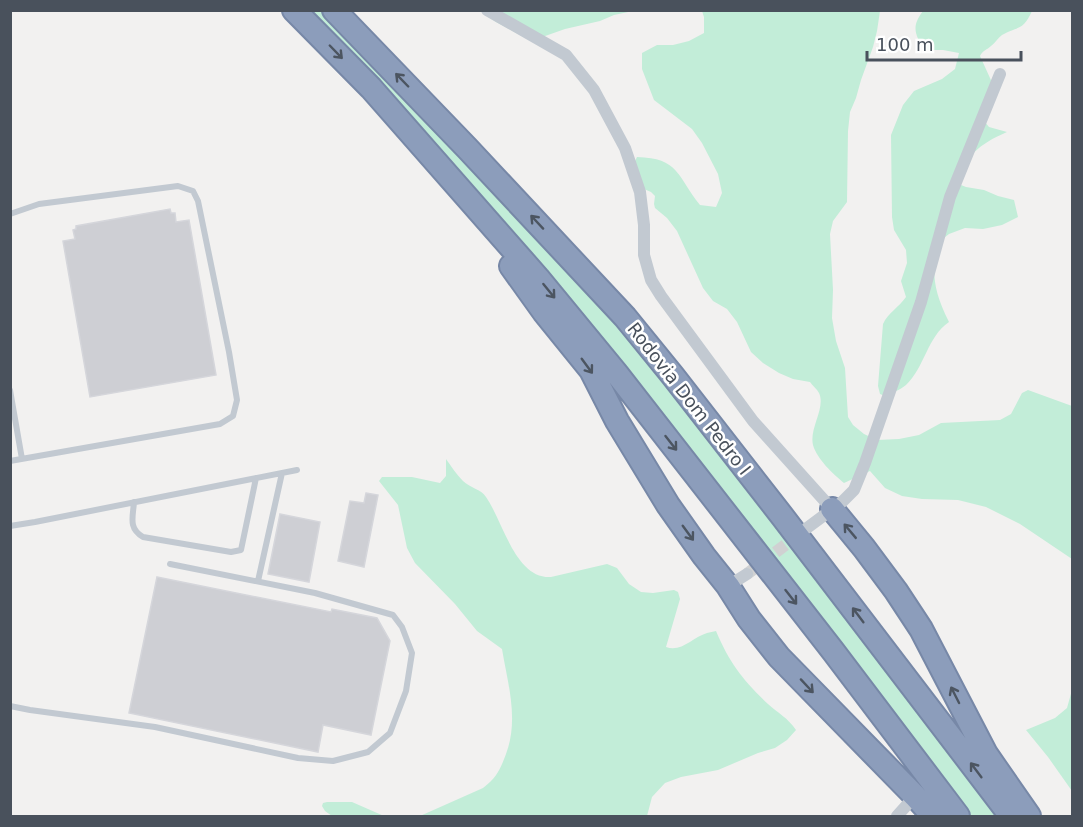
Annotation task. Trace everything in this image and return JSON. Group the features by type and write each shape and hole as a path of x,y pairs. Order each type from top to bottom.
{"highway":[{"path":"294,10 371,88 538,278 617,374 833,651 958,816"},
{"name":"Rodovia Dom Pedro I","path":"334,10 625,317 782,516 1011,816"},
{"path":"371,88 485,231 544,312 591,370 617,420 668,505 704,556 738,580 749,619 779,657 933,816"},
{"path":"832,509 864,548 921,628 986,754 1029,816"}],"street":[{"path":"487,10 566,55 594,90 625,148 640,192 644,225 644,255 651,280 753,420 832,509"},
{"path":"807,528 854,490 921,302 951,197 1000,74"},
{"path":"897,816 915,796"}],"lane":[{"path":"10,214 39,204 178,186 193,191 198,201 237,400 233,416 220,424 10,461"},
{"path":"10,390 22,459"},
{"path":"10,526 297,470"},
{"path":"258,581 282,473"},
{"path":"134,502 132,526 142,537 231,552 241,549 256,478"},
{"path":"10,706 155,727 298,758 333,761 368,752 390,733 406,691 412,653 402,627 393,615 315,593 170,564"}],"green space":[{"path":"302,11 324,11 626,330 1004,816 967,816 736,515"},
{"path":"480,11 633,11 565,29 531,41"},
{"path":"702,11 880,11 873,47 850,112 847,202 833,221 830,234 832,318 836,341 845,368 848,417 853,425 864,434 877,440 899,439 919,435 941,423 1000,420 1011,414 1022,393 1028,390 1072,406 1072,559 1020,524 986,507 958,500 902,496 885,488 870,471 844,483 830,471 813,445 813,432 821,399 818,392 810,382 793,379 763,363 751,352 737,322 727,309 713,301 703,288 677,231 655,208 655,196 637,186 630,171 637,157 661,161 676,170 700,205 716,207 722,193 718,174 702,143 692,129 654,100 642,69 642,53 657,45 673,45 689,41 704,33"},
{"path":"923,11 1032,11 1023,25 1002,35 980,56 995,89 984,121 989,127 1007,132 988,141 975,152 951,181 1014,200 1018,217 1002,225 983,229 965,228 949,234 936,244 935,284 949,322 936,336 918,370 906,385 885,396 880,394 878,386 883,324 906,297 901,281 907,263 906,250 894,230 892,217 891,135 903,105 914,91 942,79 955,69 959,53 924,50 916,31 917,22"},
{"path":"446,459 463,481 484,494 511,547 528,569 539,575 551,577 607,564 617,568 629,584 641,592 674,590 678,592 680,599 666,647 677,648 702,635 716,631 744,679 796,730 775,748 718,770 681,777 665,783 652,797 647,816 420,816 483,788 492,780 504,760 512,728 511,702 502,649 477,631 455,604 415,563 407,548 398,505 379,481 382,477 412,477 440,483 446,476"},
{"path":"1072,690 1072,791 1026,730 1055,718 1067,708"},
{"path":"327,802 352,802 384,816 332,816 322,806"}],"building":[{"path":"170,209 171,213 175,213 176,222 189,220 216,375 90,397 63,241 75,239 73,230 76,226"},
{"path":"366,493 378,495 364,567 338,561 350,501 364,503"},
{"path":"280,514 320,522 309,582 268,574"},
{"path":"157,577 331,612 332,609 377,618 390,641 371,735 323,725 318,752 129,713"}],"tunnel":[{"path":"747,574 801,533"}]}
